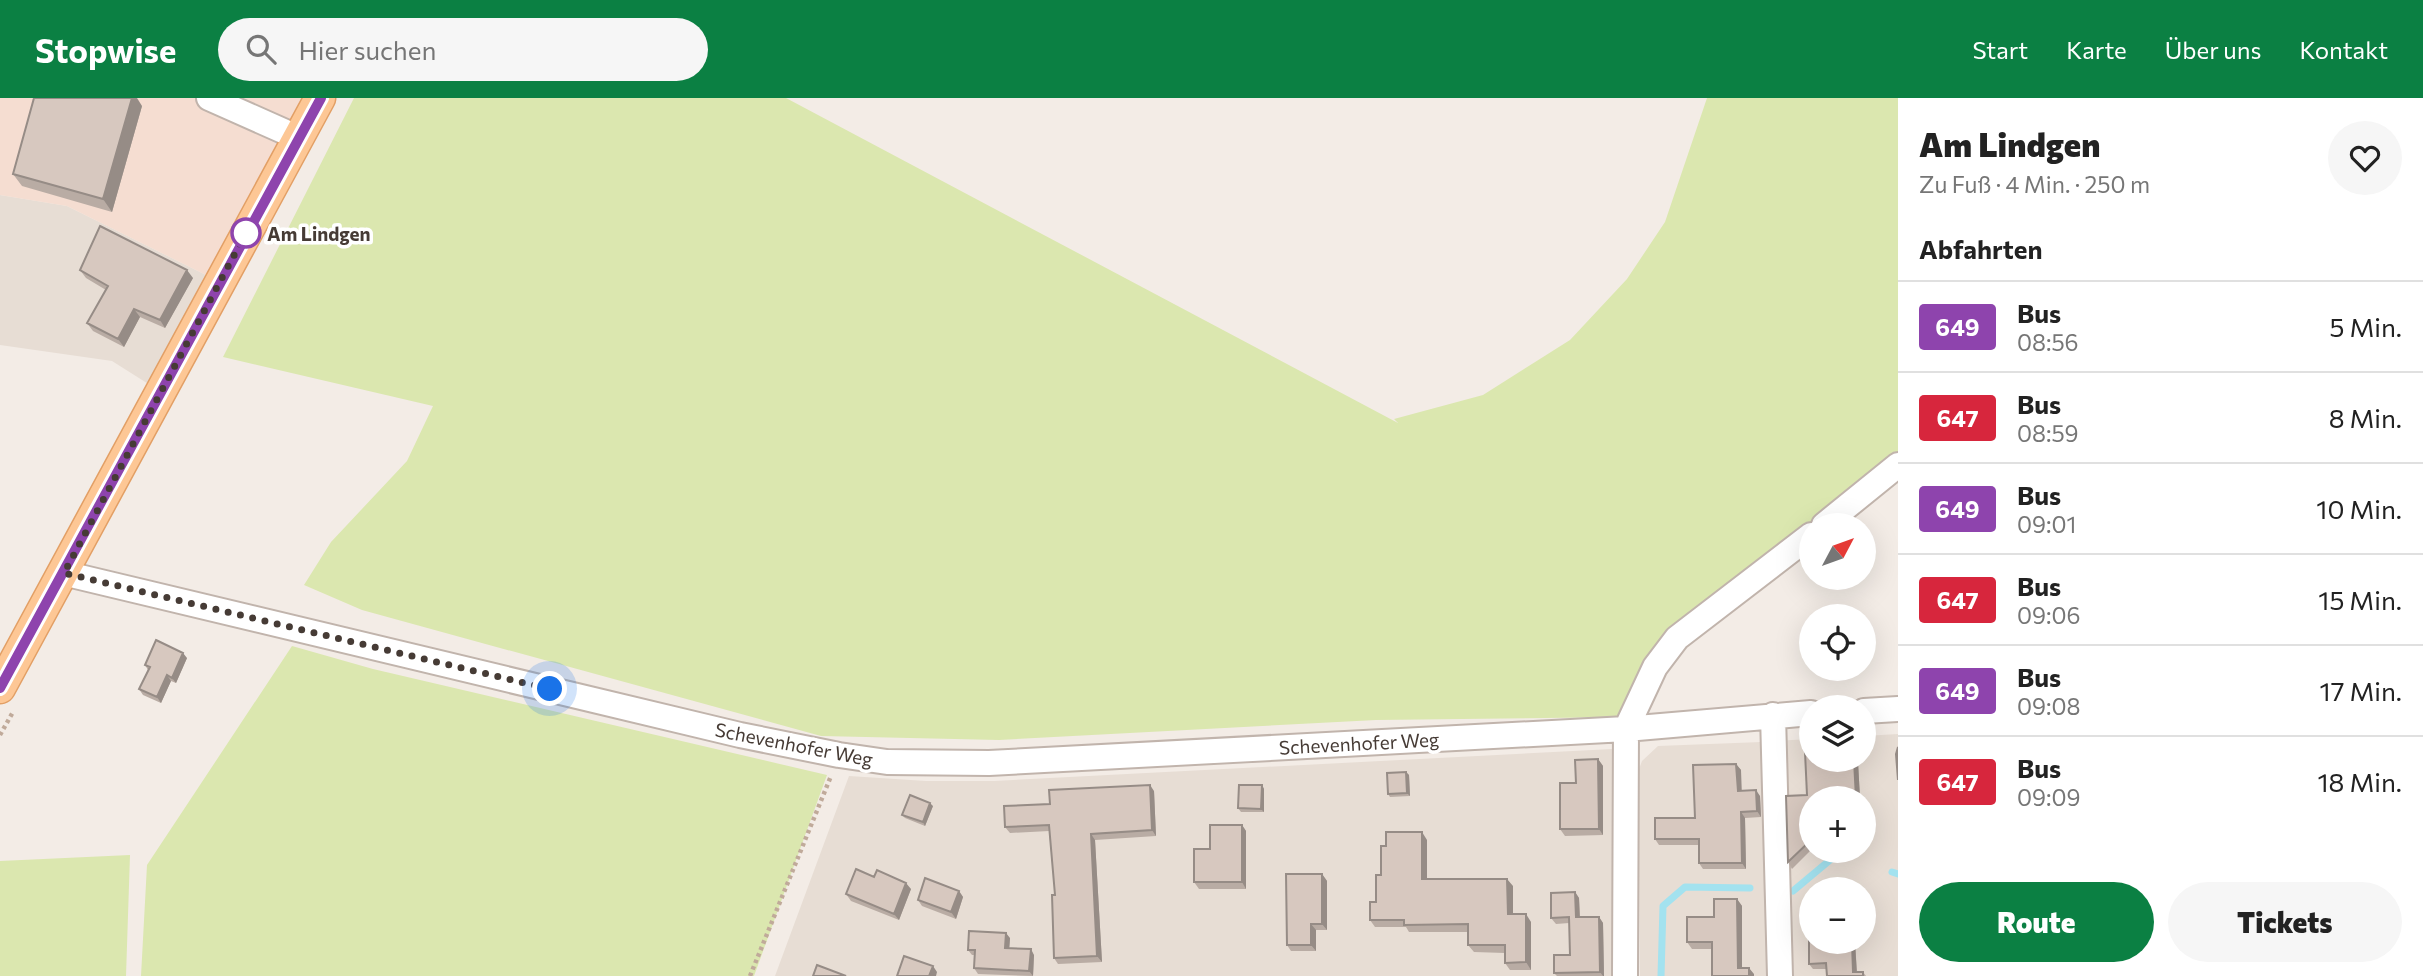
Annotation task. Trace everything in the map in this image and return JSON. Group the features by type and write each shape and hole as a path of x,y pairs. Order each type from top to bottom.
{"main road":[{"path":"0,688 320,98"}],"street":[{"path":"209,98 299,138"},
{"path":"1839,513 1898,465"},
{"path":"1625,976 1626,729 1655,667 1678,638 1799,544"},
{"name":"Schevenhofer Weg","path":"64,573 740,735 887,762 989,763 1626,729 1799,714"},
{"path":"1876,710 1898,709"},
{"path":"1773,715 1780,976"}],"path":[{"path":"750,976 839,755"}],"shaded area":[{"path":"0,98 303,98 208,276 67,206 0,195"},
{"path":"0,195 67,206 208,276 150,385 112,361 0,345"},
{"path":"1898,734 1898,976 1783,976 1773,741 1799,740 1799,772 1876,772 1876,735"},
{"path":"1761,742 1771,976 1640,976 1638,772 1642,761 1658,746"},
{"path":"1612,749 1613,976 775,976 849,776 926,781 994,781"}],"green space":[{"path":"354,98 786,98 1398,423 1394,419 1483,395 1570,340 1627,279 1665,222 1707,98 1898,98 1898,459 1827,513 1799,513 1799,534 1671,631 1627,717 1376,720 999,740 821,736 362,610 304,585 331,542 407,461 433,406 223,357"},
{"path":"292,646 373,669 827,775 754,976 141,976 147,865"},
{"path":"130,855 126,976 0,976 0,861"}],"building":[{"path":"34,98 132,98 103,199 13,174"},
{"path":"100,226 187,270 160,320 134,309 118,339 87,323 108,286 80,270"},
{"path":"156,640 183,653 172,678 167,675 157,697 139,689 150,667 145,665"},
{"path":"1898,747 1898,780 1896,754"},
{"path":"1598,759 1599,829 1560,829 1560,783 1576,783 1575,760"},
{"path":"1736,764 1738,791 1756,790 1757,811 1741,812 1742,863 1699,863 1699,839 1655,839 1655,818 1695,818 1693,765"},
{"path":"1406,772 1407,793 1388,794 1387,773"},
{"path":"1806,772 1855,772 1855,786 1807,786"},
{"path":"1150,785 1152,830 1091,834 1097,956 1054,958 1052,895 1055,895 1049,825 1005,827 1004,806 1050,804 1049,790"},
{"path":"1239,785 1262,785 1261,809 1238,808"},
{"path":"910,795 930,803 923,822 902,815"},
{"path":"1799,795 1799,851 1788,862 1786,796"},
{"path":"1210,825 1242,825 1242,882 1194,882 1194,849 1210,849"},
{"path":"1386,832 1422,832 1422,879 1507,879 1508,914 1526,914 1526,962 1505,963 1505,945 1468,945 1468,924 1404,925 1404,920 1370,920 1370,902 1376,902 1376,875 1381,875 1381,846 1386,846"},
{"path":"856,869 874,877 877,870 906,883 894,914 846,894"},
{"path":"1286,874 1322,874 1322,924 1311,924 1311,945 1287,945"},
{"path":"925,878 959,891 951,912 918,900"},
{"path":"1575,892 1576,917 1599,917 1600,972 1554,973 1554,955 1570,955 1569,917 1551,918 1551,893"},
{"path":"1714,899 1737,899 1738,968 1749,968 1749,976 1712,976 1712,942 1687,942 1687,917 1714,917"},
{"path":"969,931 1006,933 1005,948 1031,949 1029,971 974,968 975,950 968,950"},
{"path":"1809,954 1852,954 1853,972 1863,972 1863,976 1827,976 1826,963 1809,964"},
{"path":"904,956 933,966 929,976 897,976"},
{"path":"817,965 846,976 813,976"}],"waterway":[{"path":"1793,891 1826,863"},
{"path":"1892,872 1898,874"},
{"path":"1661,976 1663,906 1685,887 1750,888"}],"bus line":[{"name":"649","path":"0,688 321,98"}],"place":[{"name":"Am Lindgen","path":"246,233"}],"route":[{"path":"246,233 247,231 64,573 550,689"}]}
